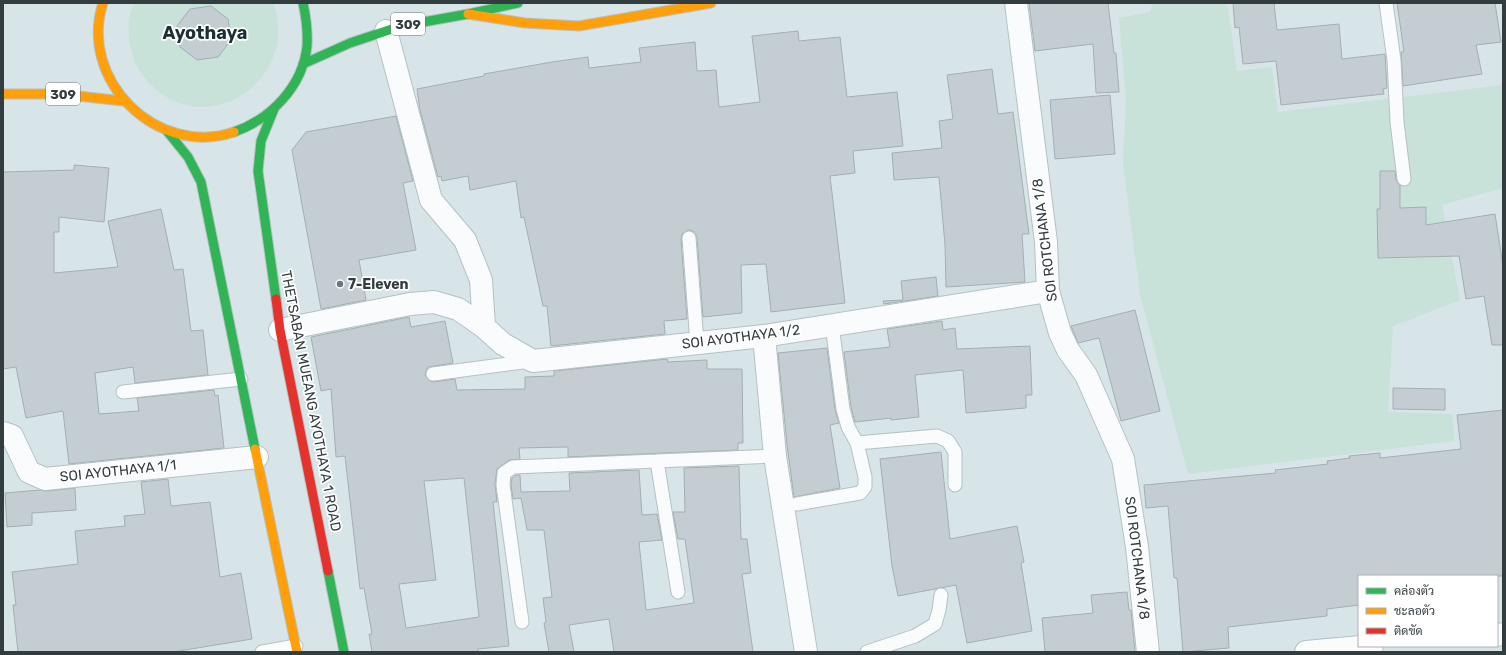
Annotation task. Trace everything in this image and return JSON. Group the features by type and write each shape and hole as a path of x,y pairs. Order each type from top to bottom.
{"main road":[{"path":"103,3 98,32 101,57 110,80 123,101 136,113 151,123 167,131 195,137 224,135 251,126 274,109 290,91 304,64 308,39 306,14 303,3"},
{"name":"309","path":"304,64 350,43 401,26 518,3"},
{"path":"468,14 525,23 579,26 710,3"},
{"name":"309","path":"3,94 60,94 123,101"},
{"name":"THETSABAN MUEANG AYOTHAYA 1 ROAD","path":"274,109 261,141 258,171 280,330 344,652"},
{"path":"167,131 188,157 201,182 297,649"}],"street":[{"name":"SOI ROTCHANA 1/8","path":"1016,3 1046,242 1048,291 1060,333 1068,350 1086,375 1123,460 1137,547 1148,652"},
{"path":"386,31 431,200 465,240 481,280 484,327"},
{"name":"SOI AYOTHAYA 1/2","path":"533,361 764,336 1048,291"},
{"path":"280,330 410,304 434,302 458,309 484,327 504,344 533,361"},
{"path":"764,336 775,456 806,652"},
{"name":"SOI AYOTHAYA 1/1","path":"3,433 12,436 29,472 45,479 257,457"},
{"path":"1306,652 1361,647"}],"lane":[{"path":"1386,3 1394,60 1397,122 1404,179"},
{"path":"689,238 697,343"},
{"path":"797,504 860,493 865,487 865,478 857,443 848,427 843,409 832,325"},
{"name":"SOI AYOTHAYA 1/2","path":"433,374 533,361"},
{"path":"123,392 241,379"},
{"path":"857,443 937,436 948,441 955,452 955,485"},
{"path":"522,622 503,485 504,473 513,467 775,456"},
{"path":"657,461 678,592"},
{"path":"866,652 915,636 935,624 941,595"},
{"path":"262,652 297,649"}],"green space":[{"path":"134,3 273,3 278,28 275,52 265,73 249,90 229,102 206,107 182,104 154,88 142,75 136,64 130,47 129,34 129,21"},
{"path":"1153,3 1227,3 1237,71 1272,67 1278,112 1503,85 1503,188 1442,205 1460,300 1393,326 1388,412 1452,414 1455,441 1188,474 1140,295 1123,163 1126,100 1119,18 1150,12"}],"building":[{"path":"1029,3 1108,3 1114,53 1116,53 1119,92 1096,93 1093,44 1035,51"},
{"path":"1233,3 1274,3 1277,30 1339,24 1342,59 1385,54 1387,88 1383,89 1384,94 1281,105 1276,61 1243,64 1239,27 1235,28"},
{"path":"1397,3 1495,3 1501,42 1476,45 1482,74 1403,86 1401,52 1404,52"},
{"path":"211,6 228,19 231,40 218,57 197,60 180,47 177,26 190,9"},
{"path":"798,31 799,41 840,37 847,97 897,92 903,146 853,151 855,173 830,176 845,303 771,312 766,264 741,265 742,313 703,317 697,237 693,231 688,230 682,234 681,239 687,319 664,321 665,334 551,346 547,306 543,306 524,217 521,218 516,181 470,190 468,176 442,181 441,176 438,177 420,110 417,89 484,76 484,74 588,57 589,68 641,62 639,48 695,42 697,71 716,70 719,107 760,102 752,36"},
{"path":"992,69 998,114 1013,112 1029,234 1022,234 1025,282 946,287 945,245 939,177 894,180 892,153 942,148 939,121 953,119 947,75"},
{"path":"1110,95 1115,154 1055,159 1050,100"},
{"path":"396,116 413,181 403,183 416,250 359,260 366,300 321,309 292,150 306,132"},
{"path":"74,165 109,168 104,222 59,217 59,232 54,232 54,273 118,267 108,221 161,209 174,270 183,269 191,331 203,330 208,375 135,383 133,367 95,373 99,414 139,411 137,398 214,390 215,396 218,395 224,448 69,464 63,411 26,418 16,367 3,369 3,172 74,170"},
{"path":"1380,171 1395,171 1396,180 1400,186 1400,208 1426,207 1426,225 1495,214 1503,266 1503,345 1492,345 1484,296 1466,299 1459,256 1378,258 1377,209 1380,209"},
{"path":"936,277 938,296 884,304 883,301 903,300 901,281"},
{"path":"1135,310 1160,411 1121,421 1099,338 1078,343 1071,326"},
{"path":"409,317 411,327 445,321 453,363 428,367 425,375 430,381 434,382 455,379 457,390 525,389 525,377 554,376 554,371 667,359 668,362 707,360 707,369 742,369 743,443 738,443 738,450 568,457 568,447 519,448 520,459 509,460 497,469 495,484 497,502 493,502 509,646 478,649 478,652 372,652 369,634 372,634 364,588 360,589 345,456 336,457 331,389 321,391 311,337","holes":["464,478 479,617 406,628 399,584 436,580 424,481"]},
{"path":"942,321 943,330 955,328 957,349 1030,346 1032,395 1026,395 1026,408 966,413 963,370 915,375 919,417 855,422 851,407 844,352 890,347 887,329"},
{"path":"827,348 835,410 839,423 830,425 840,488 794,497 787,445 778,353"},
{"path":"1393,388 1445,389 1445,410 1393,409"},
{"path":"1503,410 1503,576 1358,575 1358,605 1327,609 1327,616 1228,627 1229,648 1183,652 1177,578 1174,578 1168,506 1146,508 1144,485 1276,473 1275,470 1328,464 1327,461 1350,458 1349,456 1380,453 1380,458 1461,449 1457,415"},
{"path":"941,452 950,539 1017,526 1024,562 1021,563 1032,631 967,643 956,585 898,596 892,566 880,459"},
{"path":"739,466 741,539 747,539 751,573 742,574 753,652 614,652 609,619 569,625 574,652 549,652 544,623 546,622 543,598 552,597 544,530 527,530 521,498 513,499 511,485 512,478 516,475 520,475 521,492 570,491 569,473 639,470 642,515 657,514 662,540 639,542 646,610 694,603 685,539 678,539 673,512 685,512 684,468"},
{"path":"168,479 171,506 210,502 220,577 241,573 252,639 173,652 18,652 13,605 16,605 12,572 78,564 75,531 125,526 124,516 145,514 141,482"},
{"path":"75,488 76,510 32,513 32,525 7,527 5,493"},
{"path":"1127,592 1129,610 1131,610 1135,652 1045,652 1042,618 1093,613 1091,595"}],"traffic: fast":[{"path":"234,132 248,126 272,110 283,99 299,74 304,61 307,46 303,3"},
{"path":"303,64 350,43 401,26 518,3"},
{"path":"274,109 261,141 258,171 276,299"},
{"path":"167,131 188,157 201,182 255,449"},
{"path":"328,571 344,652"}],"traffic: slow":[{"path":"103,3 98,32 102,59 113,85 130,106 152,123 178,134 205,137 234,132"},
{"path":"468,14 525,23 579,26 711,3"},
{"path":"3,94 60,94 123,101"},
{"path":"255,449 297,652"}],"traffic: jam":[{"path":"276,299 280,330 328,571"}],"place":[{"name":"7-Eleven","path":"340,284"}],"district":[{"name":"Ayothaya","path":"205,33"}]}
